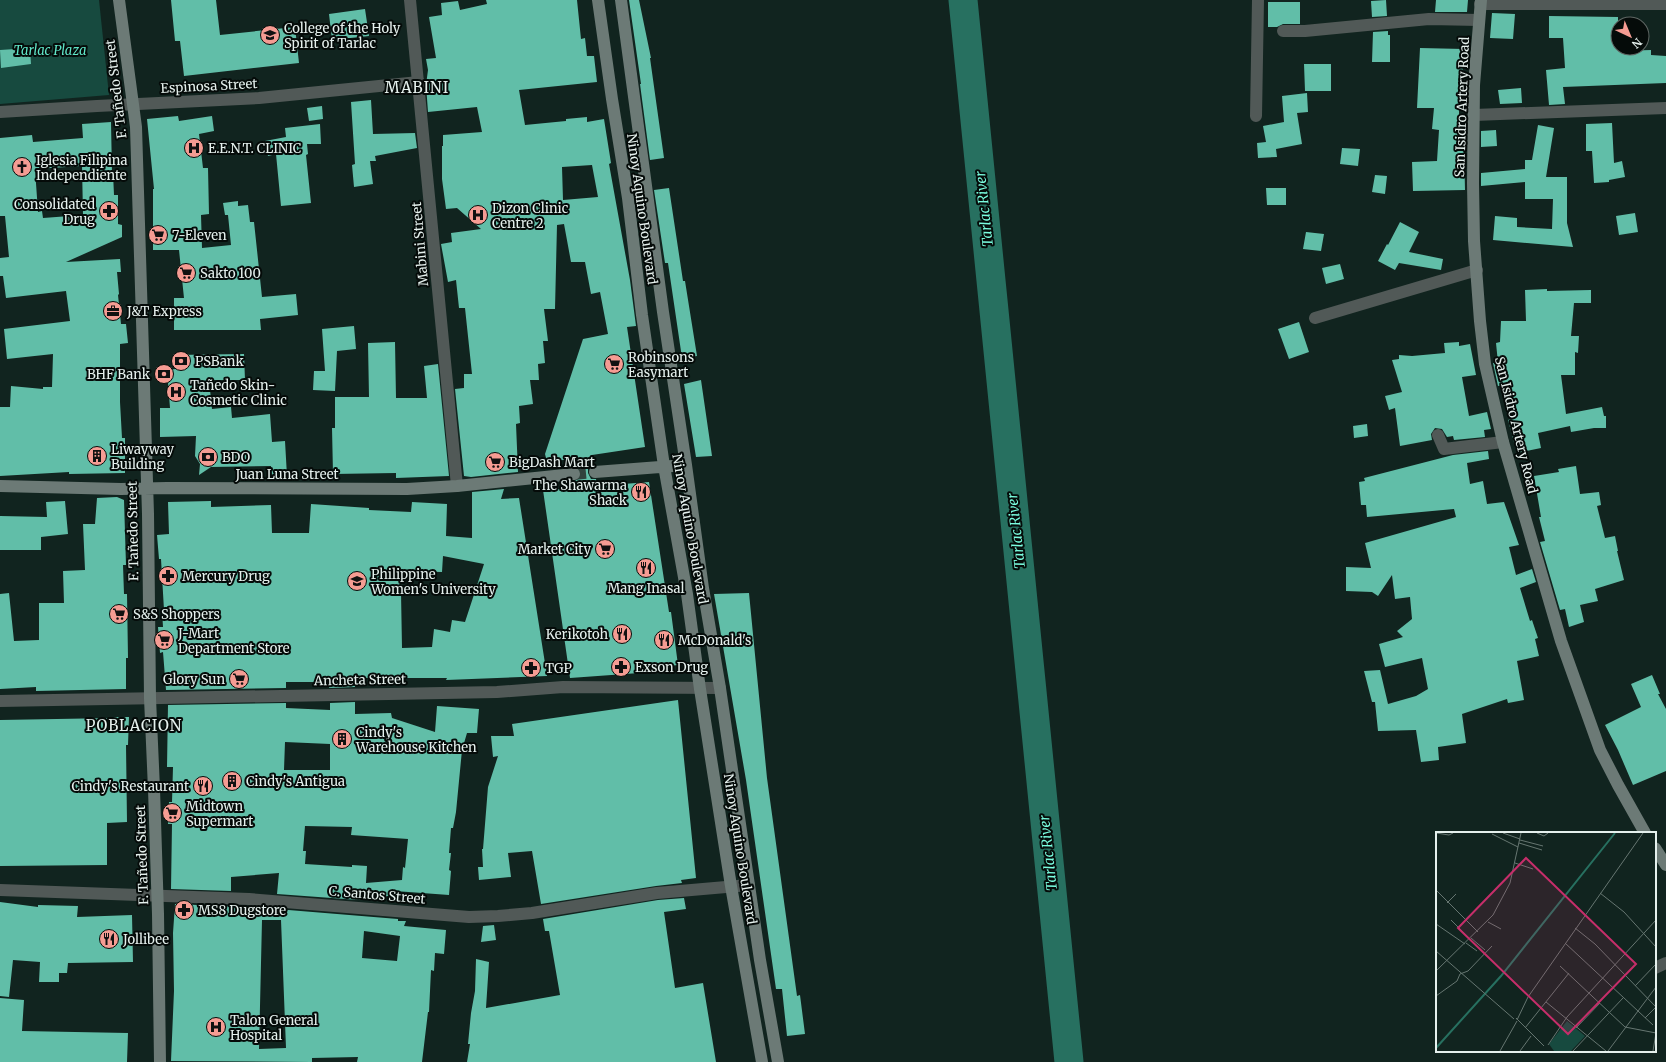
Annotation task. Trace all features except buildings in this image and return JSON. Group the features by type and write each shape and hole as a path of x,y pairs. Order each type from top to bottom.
{"main road":[{"name":"F. Tañedo Street","path":"119,0 136,127 147,488 150,698 158,896 160,1062"},
{"name":"Ninoy Aquino Boulevard","path":"598,0 628,198 642,315 664,466 687,594 700,689 731,886 762,1062"},
{"name":"Ninoy Aquino Boulevard","path":"621,0 703,588 778,1062"},
{"name":"San Isidro Artery Road","path":"1480,2 1474,115 1474,241 1485,364 1504,442 1561,641 1600,750 1644,832"},
{"path":"595,472 686,464"},
{"name":"Juan Luna Street","path":"0,486 121,489 407,489 457,486 574,474"},
{"path":"1656,849 1666,864"}],"street":[{"name":"Mabini Street","path":"410,0 457,486"},
{"path":"1256,116 1258,0"},
{"path":"1480,2 1666,4"},
{"path":"1283,31 1305,31 1429,19 1479,20"},
{"name":"Espinosa Street","path":"0,112 259,98 419,82"},
{"path":"1474,115 1666,108"},
{"path":"1316,318 1477,270"},
{"path":"1438,435 1444,449 1504,442"},
{"name":"Ancheta Street","path":"0,701 497,692 563,687 720,688"},
{"name":"C. Santos Street","path":"0,890 249,899 476,917 532,913 657,893 749,885"},
{"path":"1656,968 1666,963"}],"green space":[{"name":"Tarlac Plaza","path":"0,0 99,0 109,95 0,104"}],"waterway":[{"name":"Tarlac River","path":"963,0 1069,1062"}],"tunnel":[{"path":"574,474 595,472"}],"place":[{"name":"College of the Holy Spirit of Tarlac","path":"270,35"},
{"name":"E.E.N.T. CLINIC","path":"194,148"},
{"name":"Iglesia Filipina Independiente","path":"22,167"},
{"name":"Consolidated Drug","path":"109,211"},
{"name":"Dizon Clinic Centre 2","path":"478,215"},
{"name":"7-Eleven","path":"158,235"},
{"name":"Sakto 100","path":"186,273"},
{"name":"J&T Express","path":"113,311"},
{"name":"PSBank","path":"181,361"},
{"name":"Robinsons Easymart","path":"614,364"},
{"name":"BHF Bank","path":"164,374"},
{"name":"Tañedo Skin- Cosmetic Clinic","path":"176,392"},
{"name":"Liwayway Building","path":"97,456"},
{"name":"BDO","path":"208,457"},
{"name":"BigDash Mart","path":"495,462"},
{"name":"The Shawarma Shack","path":"641,492"},
{"name":"Market City","path":"605,549"},
{"name":"Mang Inasal","path":"646,568"},
{"name":"Mercury Drug","path":"168,576"},
{"name":"Philippine Women's University","path":"357,581"},
{"name":"S&S Shoppers","path":"119,614"},
{"name":"Kerikotoh","path":"622,634"},
{"name":"J-Mart Department Store","path":"164,640"},
{"name":"McDonald's","path":"664,640"},
{"name":"Exson Drug","path":"621,667"},
{"name":"TGP","path":"531,668"},
{"name":"Glory Sun","path":"239,679"},
{"name":"Cindy's Warehouse Kitchen","path":"342,739"},
{"name":"Cindy's Antigua","path":"232,781"},
{"name":"Cindy's Restaurant","path":"203,786"},
{"name":"Midtown Supermart","path":"172,813"},
{"name":"MS8 Dugstore","path":"184,910"},
{"name":"Jollibee","path":"109,939"},
{"name":"Talon General Hospital","path":"216,1027"}],"district":[{"name":"MABINI","path":"417,87"},
{"name":"POBLACION","path":"134,725"}]}
